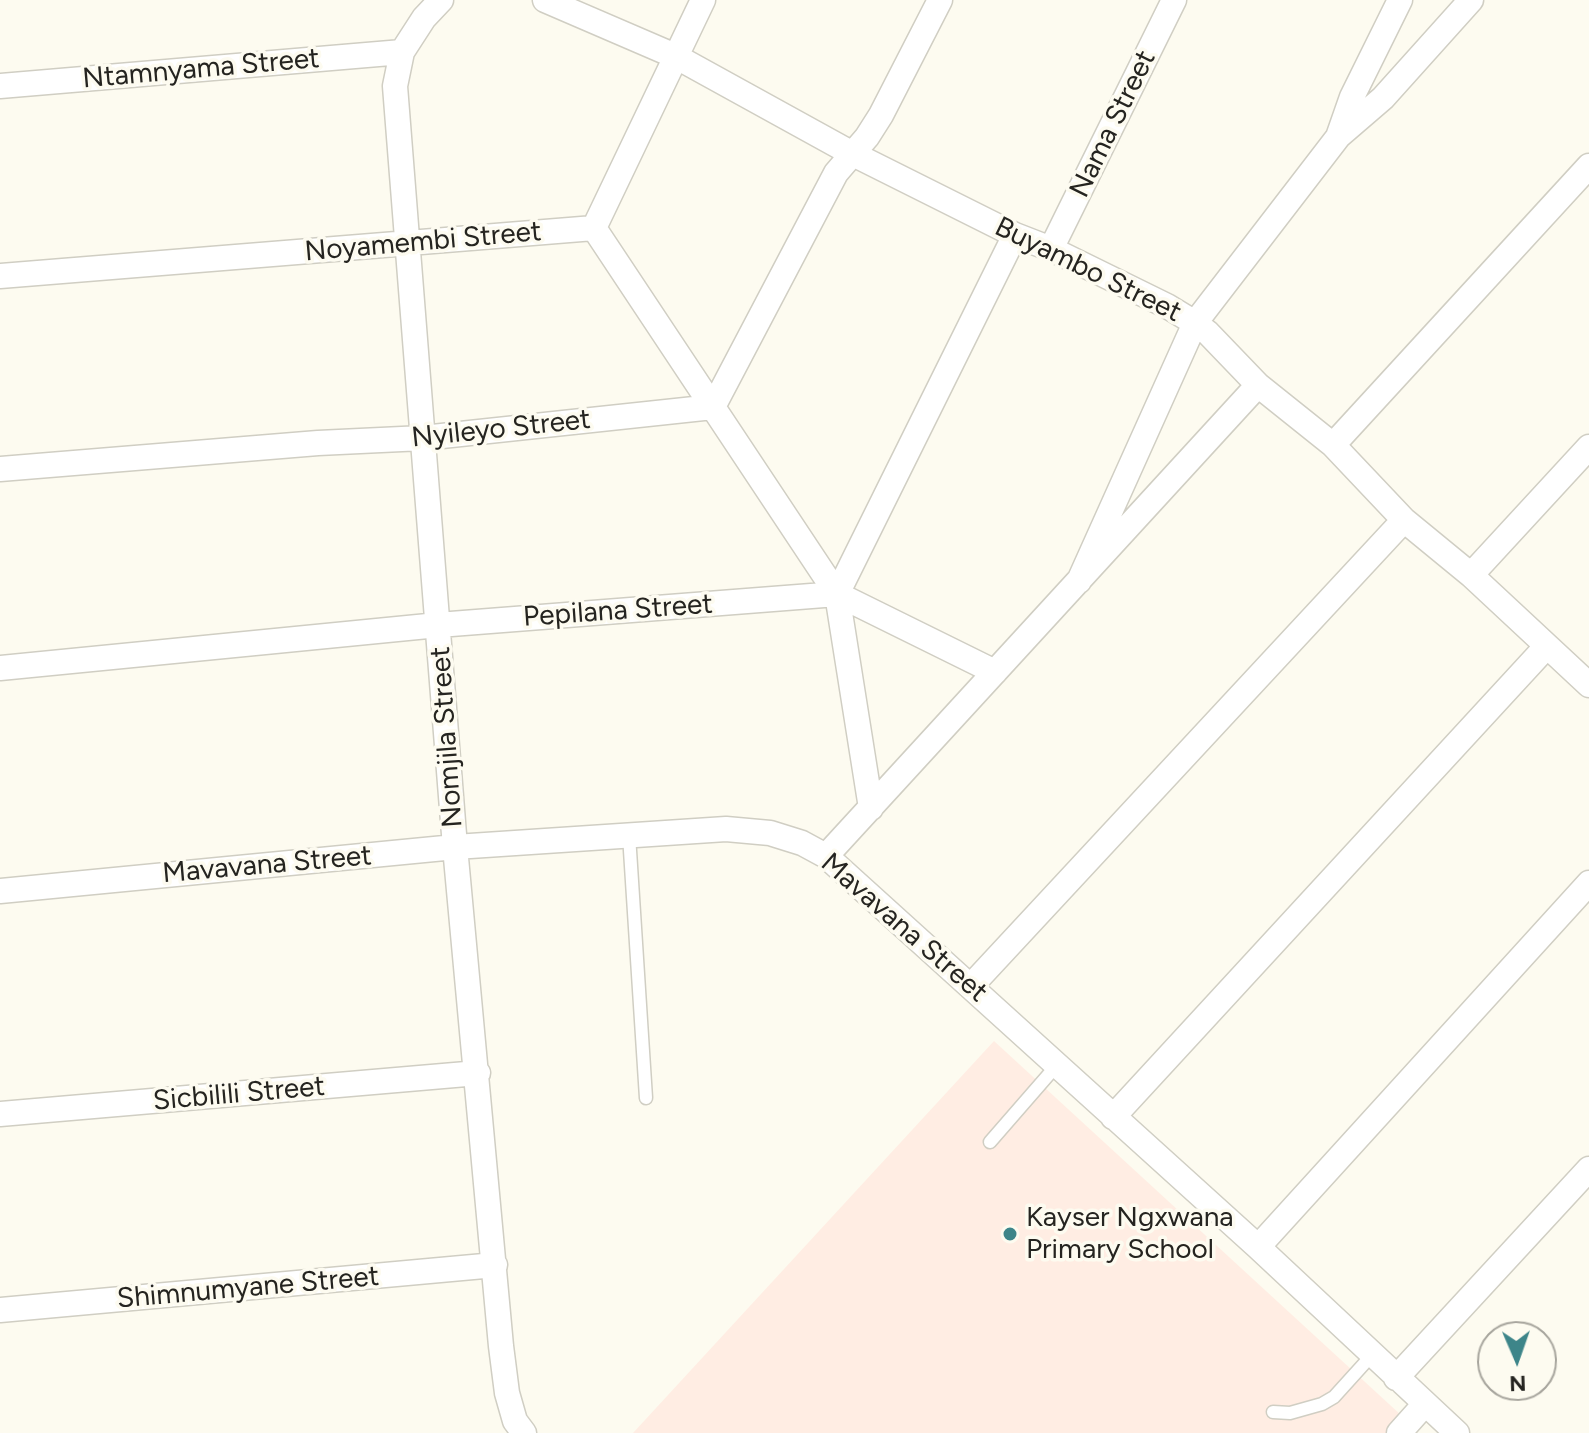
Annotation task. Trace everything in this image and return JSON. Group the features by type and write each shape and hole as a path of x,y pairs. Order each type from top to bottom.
{"street":[{"path":"402,52 424,18 441,0"},
{"name":"Buyambo Street","path":"545,0 675,56 851,153 1167,306 1195,323 1258,385 1333,445 1404,520 1471,575 1589,685"},
{"path":"703,0 594,228 837,594 871,808"},
{"path":"713,407 836,173 867,137 881,115 940,0"},
{"name":"Nama Street","path":"1051,249 1174,0"},
{"path":"1338,137 1352,97 1400,0"},
{"path":"1079,581 1195,323 1338,137 1383,98 1471,0"},
{"name":"Ntamnyama Street","path":"0,86 402,52"},
{"name":"Nomjila Street","path":"402,52 395,86 455,847 507,1393 513,1429"},
{"path":"1333,445 1589,166"},
{"name":"Noyamembi Street","path":"0,276 594,228"},
{"path":"837,594 1015,235"},
{"path":"826,856 1258,385"},
{"name":"Nyileyo Street","path":"0,469 304,444 423,438 713,407"},
{"path":"1471,575 1589,447"},
{"path":"971,986 1404,520"},
{"path":"837,594 995,672"},
{"name":"Pepilana Street","path":"0,668 438,625 837,594"},
{"path":"1113,1117 1546,647"},
{"name":"Mavavana Street","path":"0,891 455,847 726,829 770,833 802,843 826,856 971,986 1457,1433"},
{"path":"1258,1247 1589,883"},
{"name":"Sicbilili Street","path":"0,1114 478,1073"},
{"path":"1396,1378 1589,1169"},
{"name":"Shimnumyane Street","path":"0,1310 495,1265"},
{"path":"1399,1433 1424,1405"}],"lane":[{"path":"629,835 646,1098"},
{"path":"990,1142 1057,1065"},
{"path":"1273,1412 1290,1413 1322,1404 1334,1397 1372,1355"}],"shaded area":[{"name":"Kayser Ngxwana Primary School","path":"994,1041 1414,1427 1408,1433 633,1433"}],"place":[{"name":"Kayser Ngxwana Primary School","path":"1010,1234"}]}
